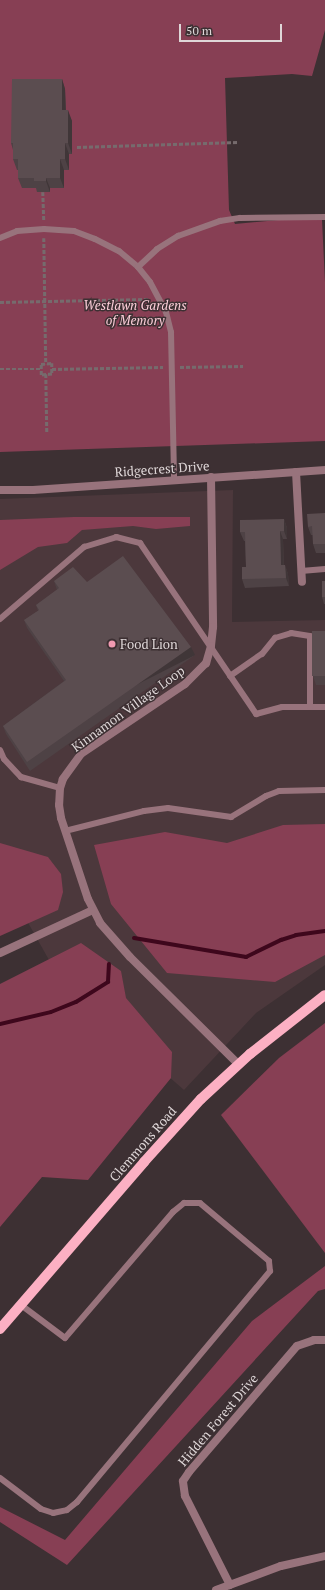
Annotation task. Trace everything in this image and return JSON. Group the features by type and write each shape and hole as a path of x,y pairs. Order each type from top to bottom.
{"main road":[{"name":"Clemmons Road","path":"0,1329 186,1116 238,1064 285,1025 325,995"}],"street":[{"name":"Ridgecrest Drive","path":"0,490 325,470"},
{"path":"296,472 302,582"},
{"name":"Kinnamon Village Loop","path":"211,477 213,627 211,646 206,663 186,684 81,754 67,771 60,788 61,818 93,910 109,935 238,1064"},
{"path":"0,953 93,910"},
{"name":"Hidden Forest Drive","path":"230,1587 185,1496 183,1481 189,1472 298,1346 314,1340 325,1340"},
{"path":"216,1590 230,1587 281,1566 325,1556"}],"lane":[{"path":"138,267 157,249 178,236 220,221 240,218 325,217"},
{"path":"0,238 17,231 44,229 74,231 95,239 118,251 138,267 161,299 171,332 174,480"},
{"path":"0,620 84,547 116,537 140,544 256,714 282,707 325,707"},
{"path":"301,571 325,570"},
{"path":"230,676 262,654 274,638 291,633 310,636 317,635"},
{"path":"310,636 310,707"},
{"path":"0,750 4,759 21,778 60,788"},
{"path":"65,831 144,811 168,808 231,817 266,796 279,791 325,790"},
{"path":"0,1478 41,1509 53,1513 67,1510 77,1502 270,1271 269,1261 200,1203 184,1203 172,1212 65,1338 21,1305"}],"path":[{"path":"77,147 238,142"},
{"path":"43,192 46,364"},
{"path":"0,302 161,299"},
{"path":"52,363 52,374 41,375 41,364 46,364 52,363"},
{"path":"52,368 243,366"},
{"path":"0,369 41,369"},
{"path":"46,374 47,433"}],"shaded area":[{"path":"233,490 232,622 325,620 325,965 256,1013 184,1090 62,983 0,873 0,499"}],"green space":[{"name":"Westlawn Gardens of Memory","path":"0,0 325,0 325,30 312,76 292,74 225,78 229,210 235,224 278,220 322,220 325,282 325,441 0,452"},
{"path":"74,517 190,517 190,526 156,529 133,526 82,530 67,543 38,547 0,570 0,520"},
{"path":"325,824 325,955 275,982 167,973 111,904 94,845 165,832 227,843 283,825"},
{"path":"0,843 48,857 61,874 63,892 58,910 0,936"},
{"path":"81,943 121,971 126,998 172,1052 171,1078 88,1180 42,1177 0,1227 0,984"},
{"path":"325,1023 325,1253 221,1115 279,1058"},
{"path":"325,1266 325,1289 318,1291 67,1565 0,1522 0,1507 65,1540 252,1321"}],"building":[{"path":"12,79 62,79 62,110 68,110 68,143 65,143 65,159 60,159 60,178 46,178 46,181 34,181 34,178 18,178 18,159 13,159 13,143 11,143"},
{"path":"325,513 325,544 313,544 312,526 308,527 307,514"},
{"path":"284,519 284,531 280,531 281,565 285,565 286,578 242,579 242,567 246,567 245,532 240,532 240,520"},
{"path":"123,556 191,647 27,762 3,726 66,680 24,620 39,610 36,605 59,588 54,581 73,567 87,582"},
{"path":"322,581 325,581 325,597 322,597"},
{"path":"312,631 325,631 325,676 312,676"}],"waterway":[{"path":"134,938 246,957 281,940 296,935 325,931"},
{"path":"0,1024 51,1012 76,1002 108,982 109,964"}],"place":[{"name":"Food Lion","path":"112,644"}]}
